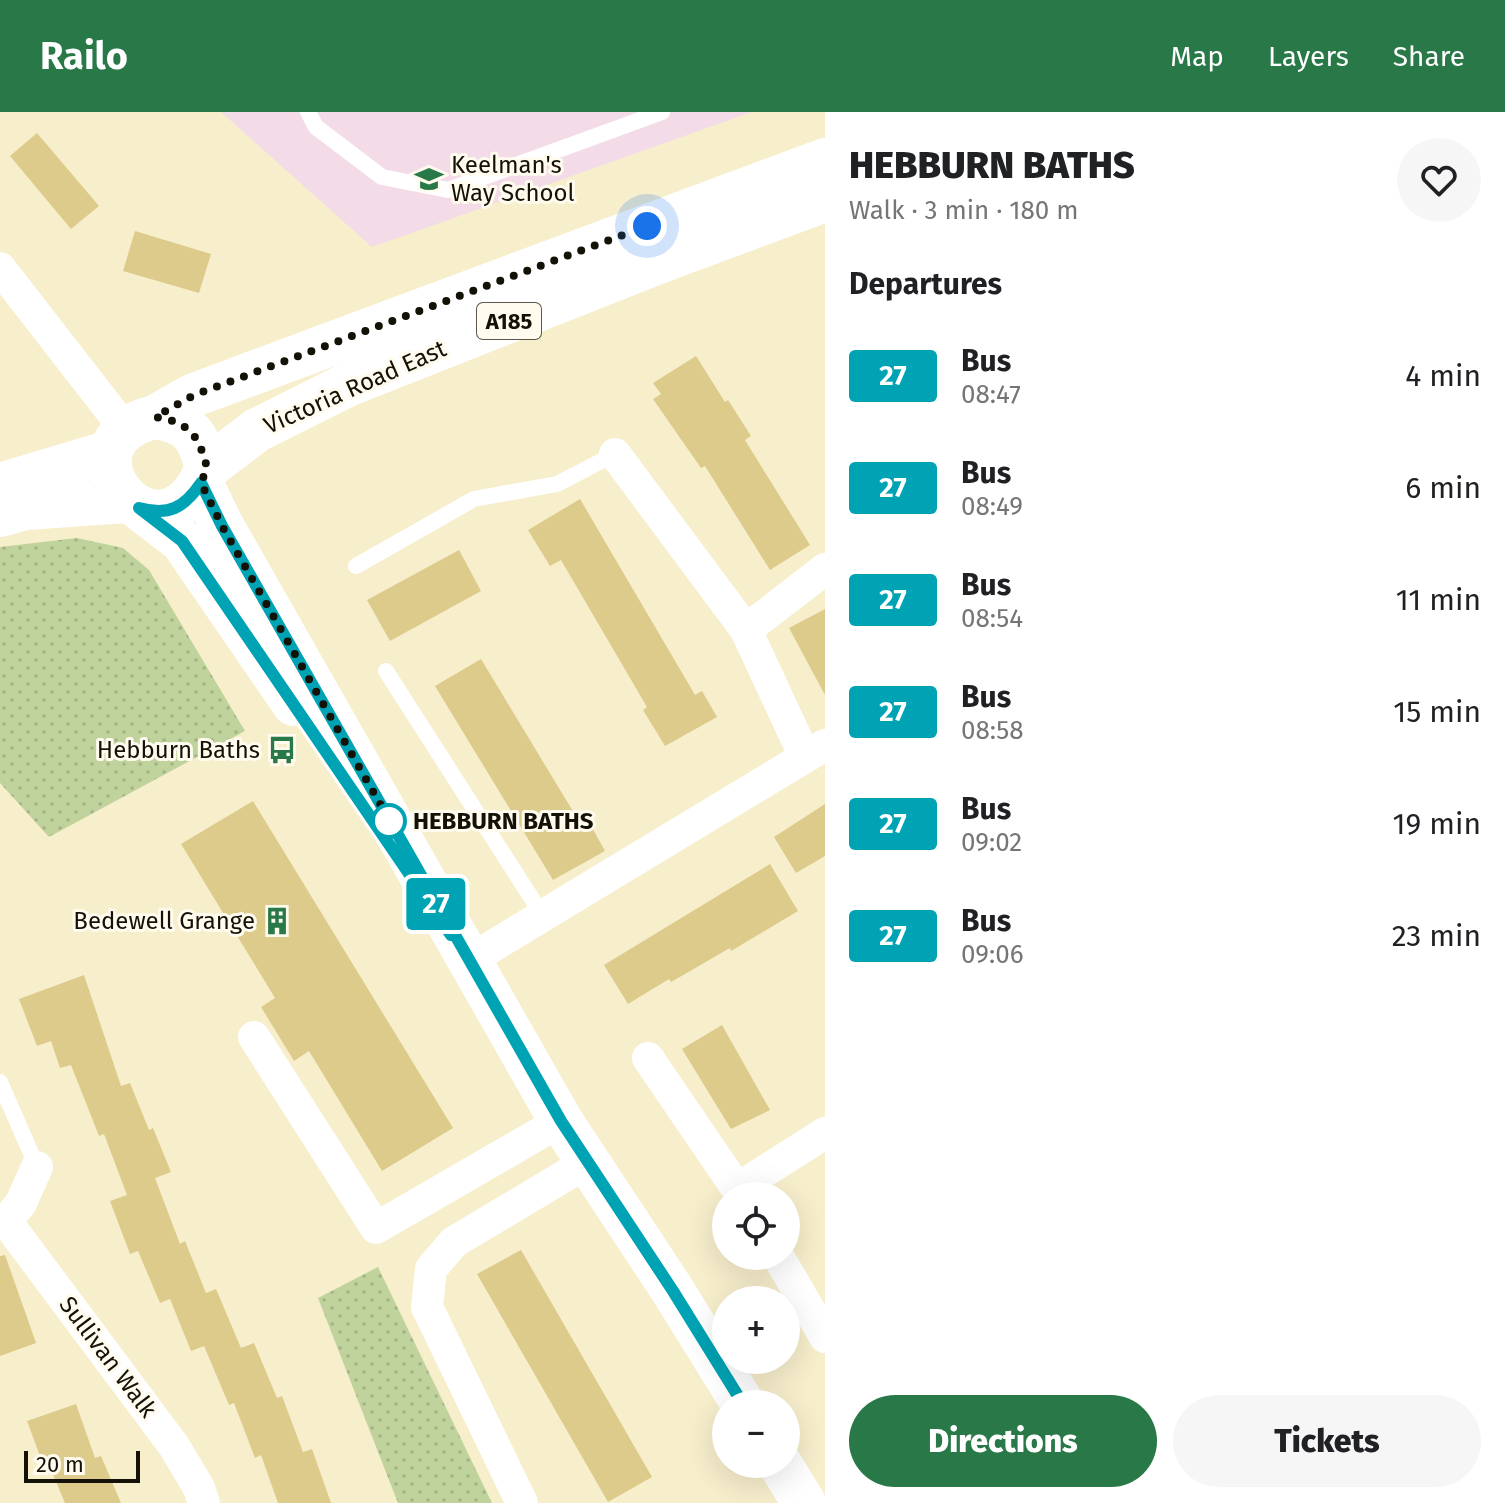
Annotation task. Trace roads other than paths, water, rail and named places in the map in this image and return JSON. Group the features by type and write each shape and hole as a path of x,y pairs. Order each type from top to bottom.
{"main road":[{"name":"Victoria Road East","path":"0,485 130,432 194,395 825,160"},
{"name":"Victoria Road East","path":"204,476 257,430 347,385 825,200"},
{"path":"468,961 182,541 132,504 116,488 110,472 130,432 172,419 187,427 198,439 204,476 222,526 561,1121 734,1390"},
{"path":"0,515 26,508 132,504 155,512 175,508 189,500 204,476"},
{"path":"789,1478 804,1503"}],"street":[{"path":"0,268 130,432"},
{"path":"468,961 815,751 746,630 615,454"},
{"path":"746,630 825,569"},
{"path":"254,1037 376,1228 561,1121"},
{"path":"648,1058 733,1182"},
{"path":"754,1182 825,1133"},
{"path":"522,1503 427,1307 431,1269 454,1242 588,1162"},
{"path":"3,1222 21,1203 37,1167"},
{"name":"Sullivan Walk","path":"3,1222 174,1446 199,1488 204,1503"},
{"path":"786,1270 825,1337"}],"lane":[{"path":"308,112 316,127 382,177 448,190 662,112"},
{"path":"356,566 474,499 557,484 615,454"},
{"path":"386,671 543,916"},
{"path":"0,1082 37,1167"}],"place":[{"name":"Keelman's Way School","path":"429,179"},
{"name":"Hebburn Baths","path":"282,750"},
{"name":"HEBBURN BATHS","path":"389,821"},
{"name":"Bedewell Grange","path":"277,921"}]}
